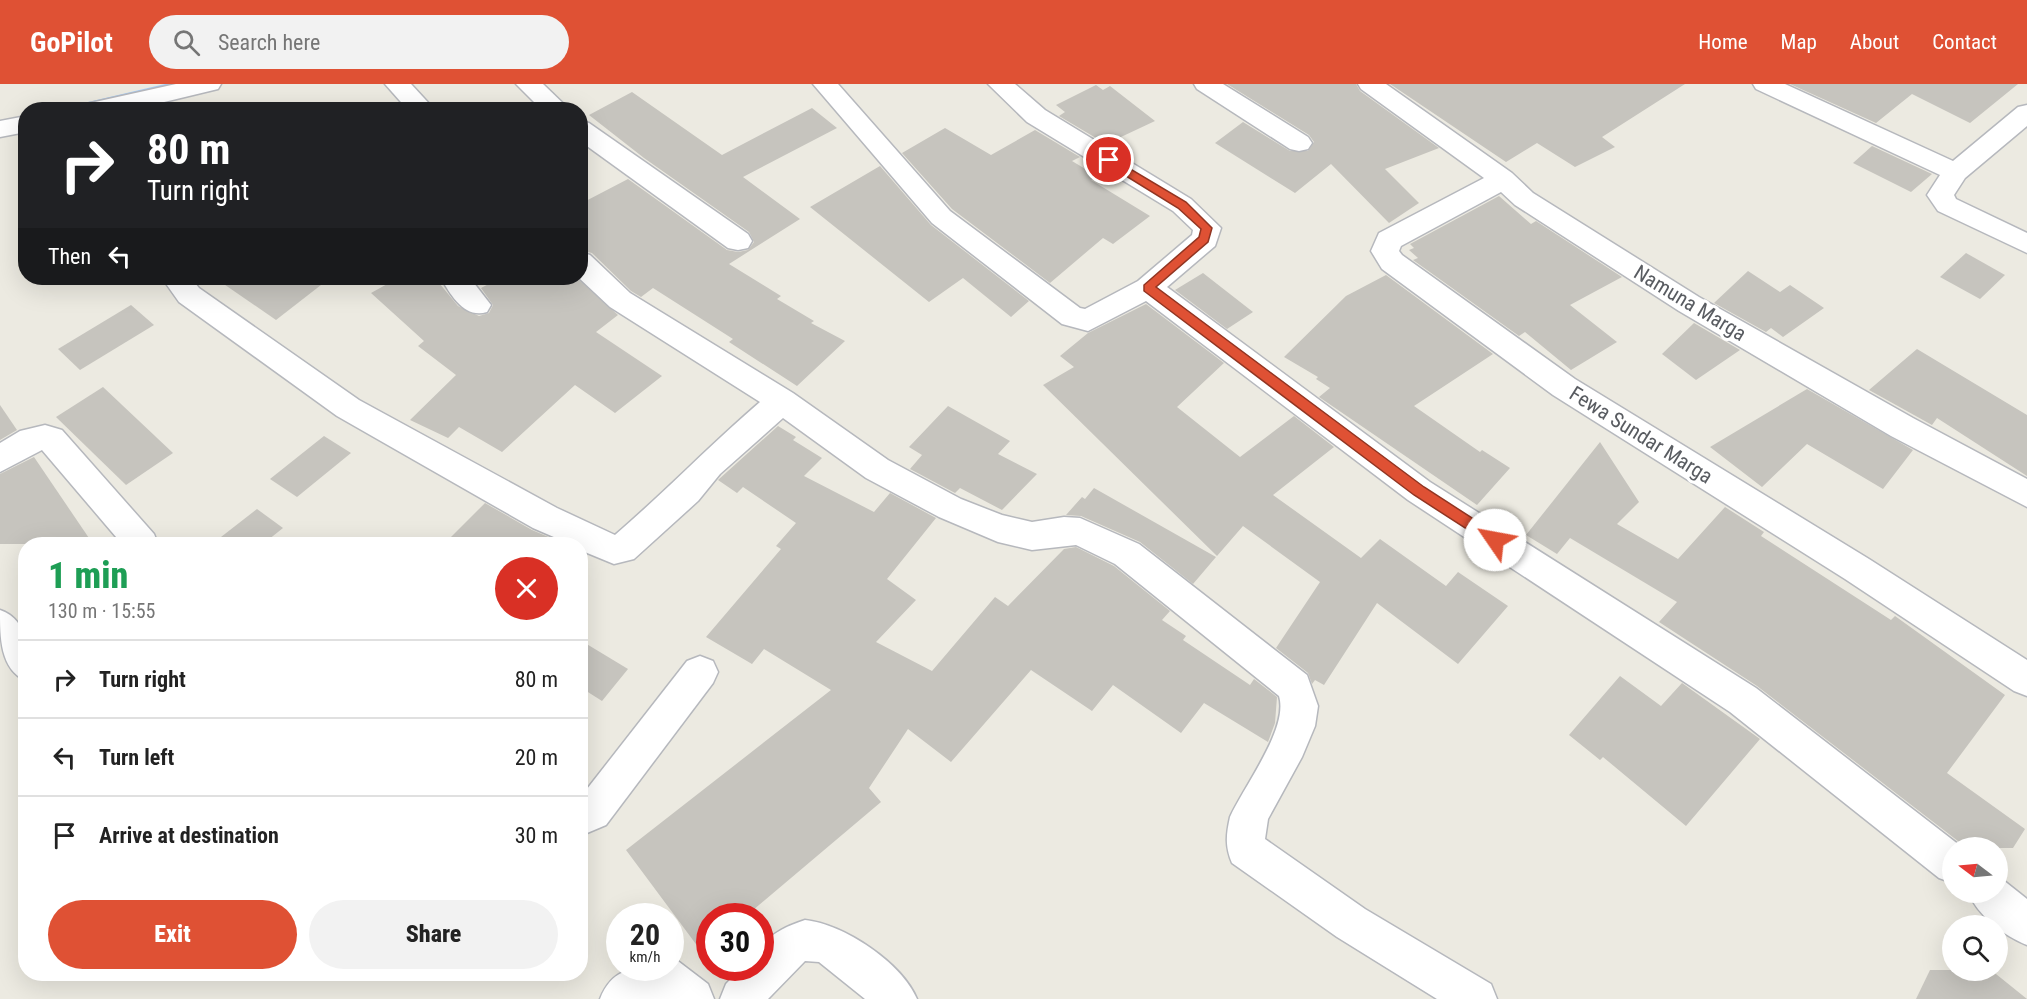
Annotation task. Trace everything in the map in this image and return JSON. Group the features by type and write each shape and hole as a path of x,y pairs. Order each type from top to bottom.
{"street":[{"path":"141,102 209,84"},
{"path":"397,84 415,102"},
{"path":"528,84 549,102"},
{"path":"825,84 940,217 1072,316 1088,320 1148,288 1204,239 1207,228 1182,205 1036,116 1000,84"},
{"path":"1206,84 1299,143"},
{"name":"Namuna Marga","path":"1370,84 1503,179 1524,199 1689,304 1902,427 2027,494"},
{"path":"1766,84 1956,172"},
{"path":"2024,121 1956,172 1940,195 1947,204 2027,244"},
{"path":"0,129 18,126"},
{"path":"588,135 738,241"},
{"name":"Fewa Sundar Marga","path":"1503,179 1440,216 1389,240 1385,251 1392,262 1564,387 1857,569 2027,680"},
{"path":"588,270 620,300 782,401 877,469 950,508 998,528 1032,536 1064,531 1080,532 1126,554 1294,686 1300,706 1295,734 1244,829 1246,849 1351,924 1476,999"},
{"path":"181,285 189,295 348,408 545,518 586,537"},
{"path":"461,285 477,305"},
{"path":"1148,288 1419,491 1743,700 1942,855"},
{"path":"588,538 614,550 622,549 687,492 709,465 782,401"},
{"path":"0,459 36,438 45,436 51,438 136,537"},
{"path":"0,625 18,653"},
{"path":"588,815 593,813 700,672"},
{"path":"2001,903 2027,924"},
{"path":"741,999 793,944 813,940 834,946 896,999"},
{"path":"621,999 656,974 663,973 693,999"}],"building":[{"path":"1227,84 1356,84 1360,91 1439,148 1385,169 1419,203 1389,223 1331,164 1295,193 1215,143 1243,122 1290,151 1308,151 1314,142 1309,135"},
{"path":"1390,84 1685,84 1602,137 1615,147 1575,167 1537,143 1506,162"},
{"path":"1790,84 2018,84 1970,123 1912,94 1876,123"},
{"path":"1096,85 1103,90 1110,86 1155,121 1106,144 1059,116 1065,112 1056,105"},
{"path":"632,92 722,155 812,108 837,128 743,177 800,219 729,264 781,296 777,299 814,321 811,323 845,341 797,386 729,342 733,339 653,288 641,297 631,291 592,253 588,252 588,200 628,179 727,250 738,252 748,250 754,242 749,232 644,158 589,115"},
{"path":"945,128 991,155 1035,130 1080,157 1072,161 1097,176 1091,180 1150,216 1113,244 1103,238 1050,283 952,209 902,153"},
{"path":"1872,146 1932,174 1911,192 1853,163"},
{"path":"880,166 931,225 1029,301 1011,317 963,278 929,302 810,207"},
{"path":"1499,196 1531,224 1536,221 1622,277 1570,305 1617,342 1571,370 1525,332 1519,336 1413,260 1418,258 1409,250 1414,248 1410,244"},
{"path":"1966,253 2005,275 1980,299 1940,277"},
{"path":"1748,271 1780,292 1790,285 1824,308 1783,337 1771,328 1766,332 1714,303"},
{"path":"1203,273 1253,312 1227,329 1175,290"},
{"path":"1386,275 1493,354 1414,406 1480,452 1482,450 1510,468 1477,505 1319,397 1330,388 1316,379 1318,377 1284,357 1346,296"},
{"path":"225,285 321,285 276,320"},
{"path":"385,285 441,285 458,306 479,316 489,313 493,305 481,288 487,285 585,285 618,315 596,332 662,376 615,413 575,385 502,452 459,427 448,438 410,420 456,375 418,346 424,341 371,293"},
{"path":"1146,304 1224,363 1177,407 1240,457 1294,416 1334,447 1273,495 1361,558 1380,539 1446,586 1458,572 1508,606 1458,664 1377,603 1324,685 1315,680 1312,684 1308,673 1276,648 1320,582 1243,526 1217,556 1043,385 1074,367 1060,356 1088,333"},
{"path":"131,305 154,325 80,370 58,349"},
{"path":"1694,323 1740,350 1696,380 1662,354"},
{"path":"1917,349 2027,415 2027,476 1937,418 1932,425 1869,390"},
{"path":"103,387 173,453 126,485 56,417"},
{"path":"1807,389 1913,450 1883,489 1807,444 1762,487 1710,447"},
{"path":"0,405 17,430 0,440"},
{"path":"948,406 1010,441 998,454 1037,474 1002,510 960,488 955,493 910,469 922,455 909,447"},
{"path":"778,426 796,437 793,440 822,458 804,476 874,512 890,493 936,518 887,579 916,600 876,642 932,671 995,597 1008,606 1064,549 1076,547 1114,566 1170,611 1162,620 1186,636 1183,640 1250,685 1254,679 1277,697 1275,723 1268,742 1204,703 1181,733 1113,685 1092,711 1031,670 951,762 908,729 869,788 881,802 761,903 696,903 696,944 684,928 684,903 665,903 626,850 831,690 764,649 752,664 706,637 781,549 776,546 796,523 743,487 737,493 718,480"},
{"path":"324,436 351,453 297,497 270,479"},
{"path":"1600,442 1639,502 1617,524 1678,559 1725,507 1764,532 1761,536 1891,620 1895,616 2005,695 1947,773 2025,829 2013,848 2008,848 2008,837 1953,837 1757,686 1659,622 1677,602 1570,538 1557,554 1526,535"},
{"path":"34,457 88,537 18,537 18,544 0,544 0,474"},
{"path":"1094,488 1216,557 1193,584 1140,542 1081,516 1066,515 1082,497 1085,499"},
{"path":"485,503 548,537 451,537"},
{"path":"257,509 283,528 272,537 221,537"},
{"path":"588,645 628,669 602,701 588,692"},
{"path":"1620,676 1661,706 1682,683 1760,739 1686,826 1603,757 1600,760 1569,735"},
{"path":"1930,970 1942,970 1942,981 2005,981 2027,999 1916,999"}],"waterway":[{"path":"95,102 178,84"}],"route":[{"path":"1109,160 1182,205 1207,228 1204,239 1148,288 1419,491 1495,540"}]}
